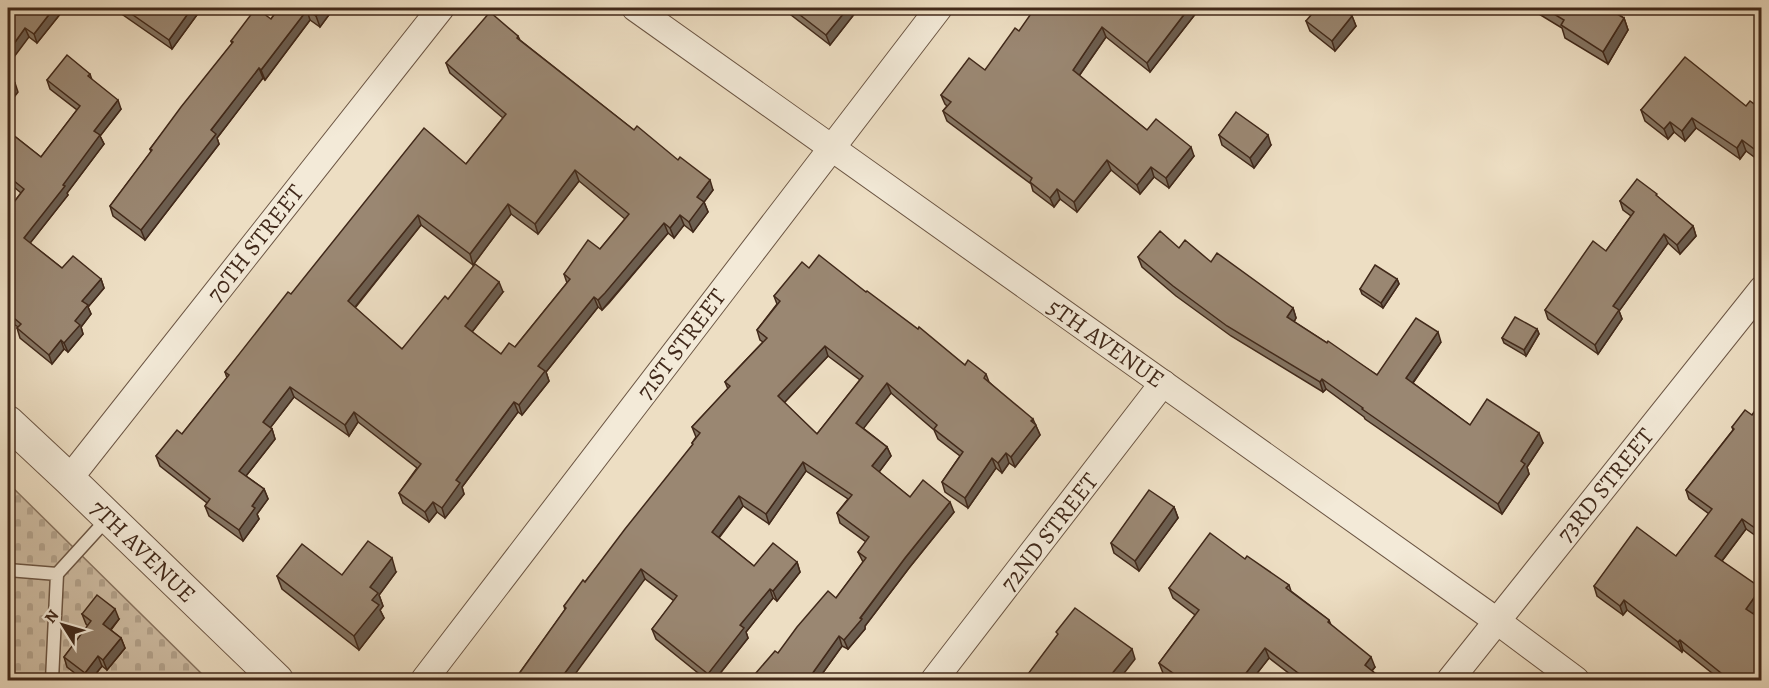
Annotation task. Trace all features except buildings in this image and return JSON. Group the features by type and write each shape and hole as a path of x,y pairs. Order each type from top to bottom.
{"street":[{"name":"70TH STREET","path":"69,479 441,8"},
{"name":"5TH AVENUE","path":"634,8 1497,621 1576,681"},
{"name":"71ST STREET","path":"424,681 939,8"},
{"name":"73RD STREET","path":"1450,681 1761,289"},
{"name":"72ND STREET","path":"934,681 1163,383"},
{"name":"7TH AVENUE","path":"8,422 278,681"}],"lane":[{"path":"52,681 57,574 109,517"},
{"path":"8,570 57,574"}],"green space":[{"path":"8,483 208,680 8,680"}]}
